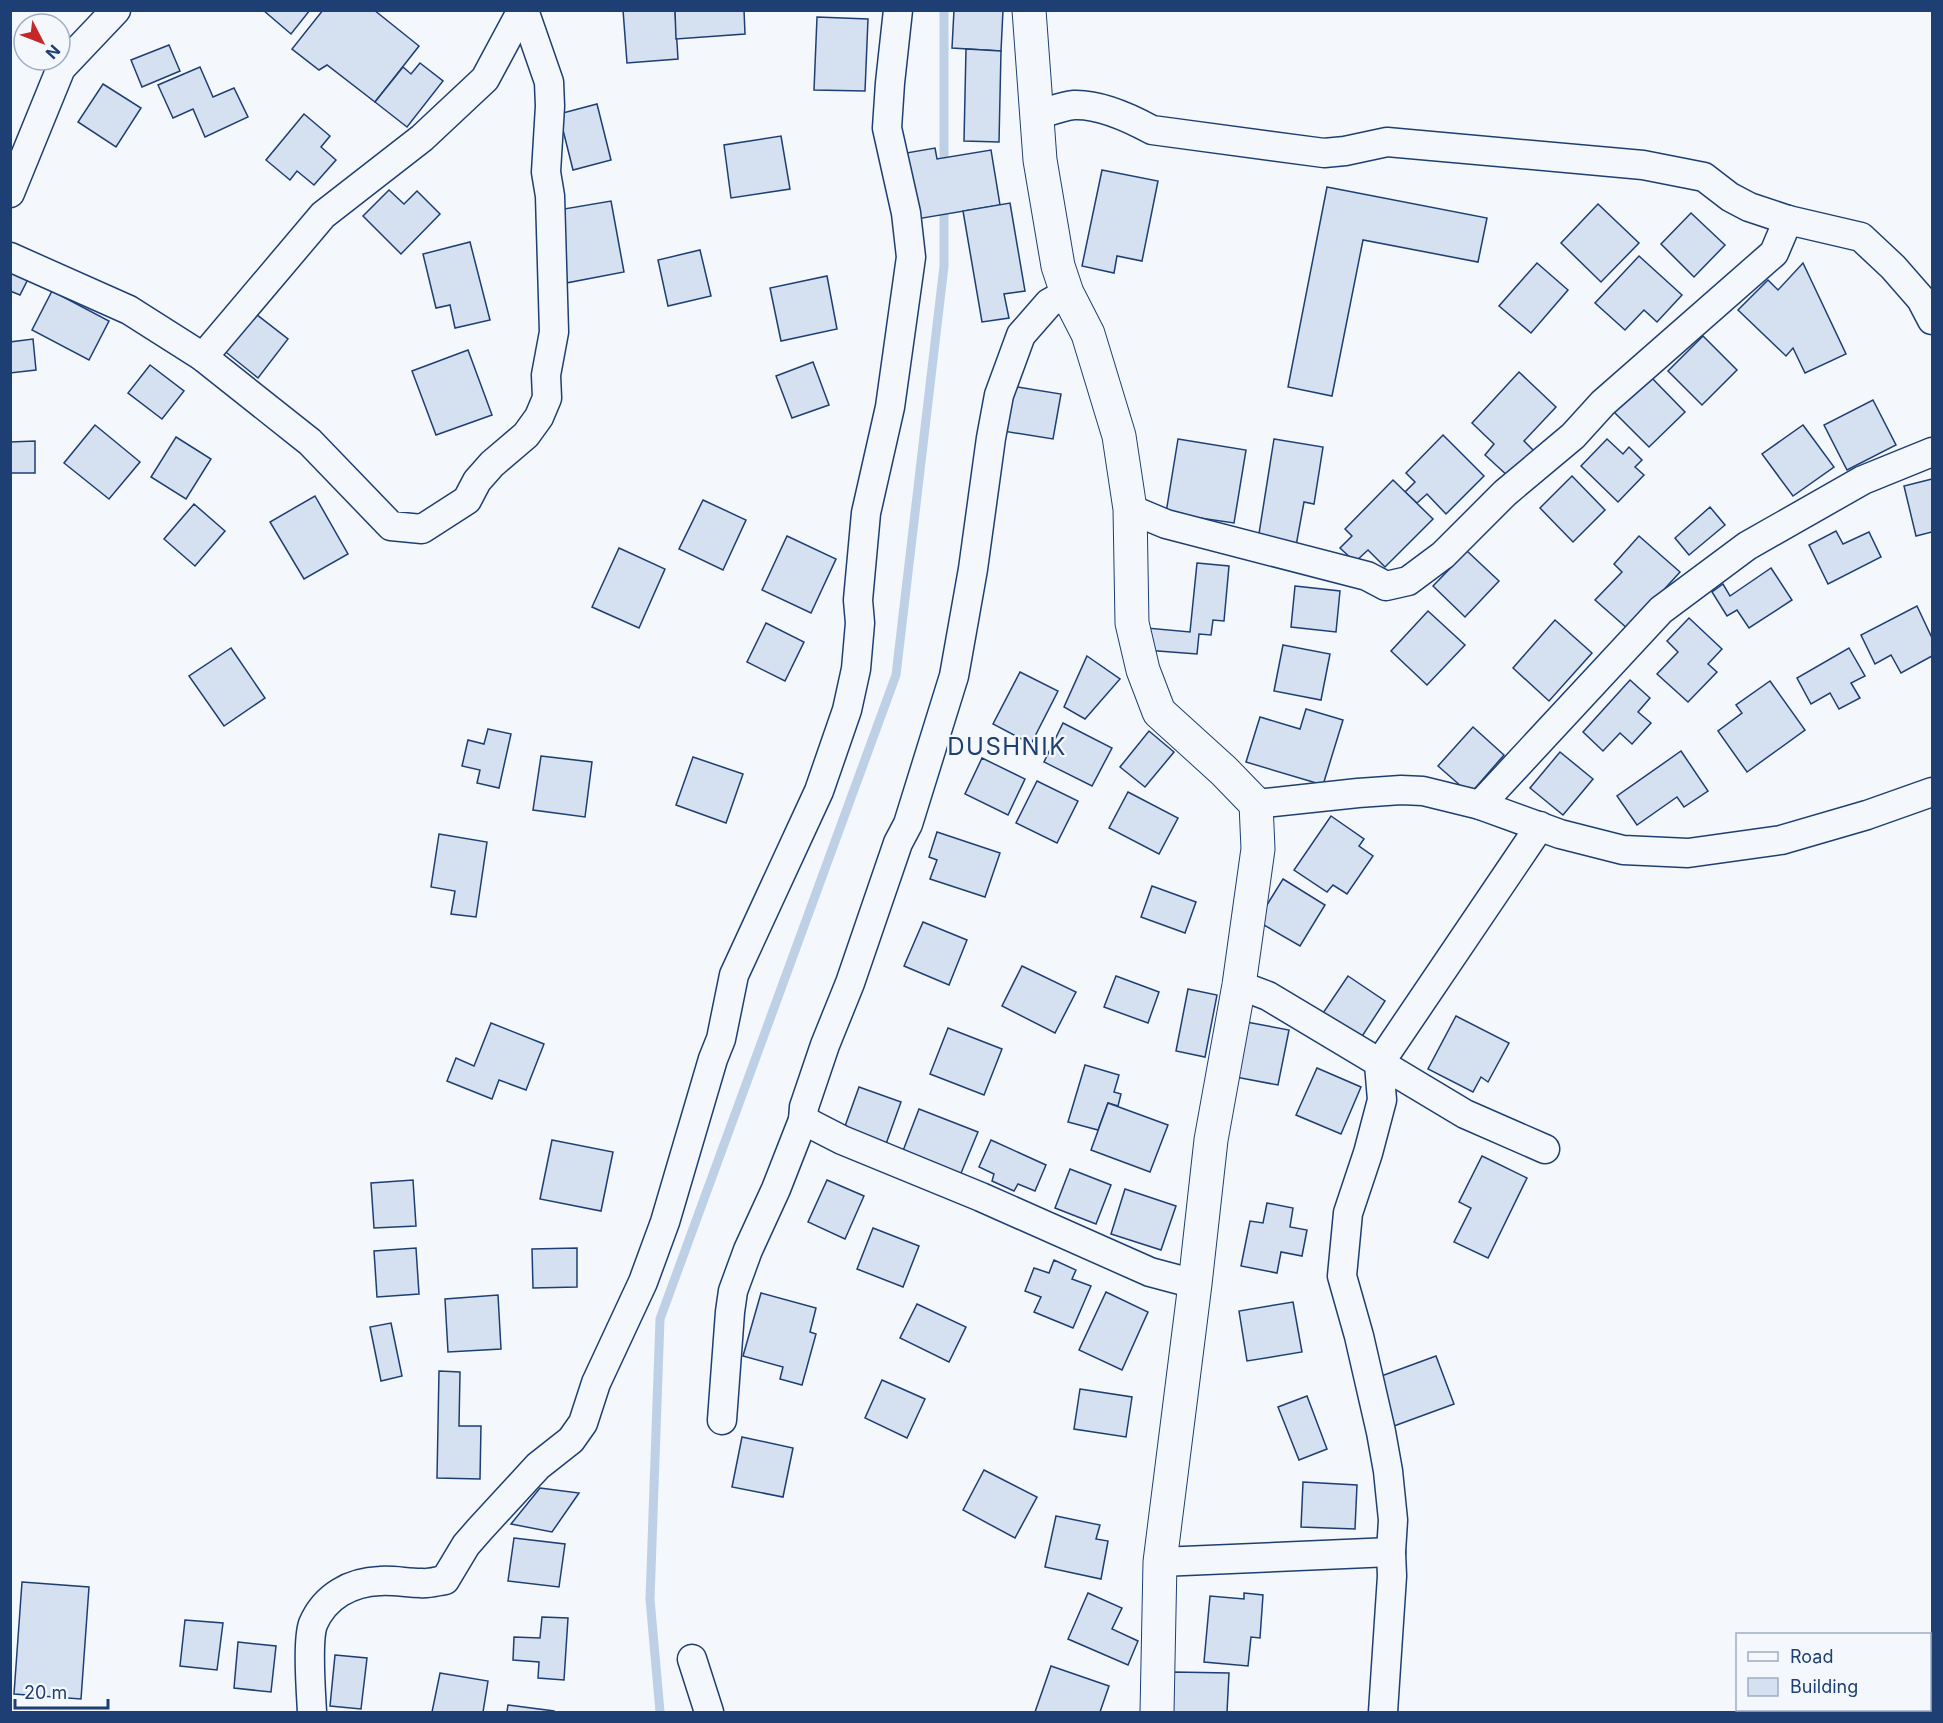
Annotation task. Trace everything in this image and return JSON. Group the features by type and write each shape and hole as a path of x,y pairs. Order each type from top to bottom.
{"street":[{"path":"10,193 61,68 116,10"},
{"path":"203,357 323,215 422,138 485,79 523,10"},
{"path":"10,257 129,310 203,357 310,442 391,526 422,529 466,500 477,481 492,464 526,435 539,417 547,398 546,375 554,332 550,196 546,172 549,82 523,10"},
{"path":"312,1713 310,1669 313,1625 339,1592 358,1584 379,1581 423,1584 445,1580 466,1545 480,1529 538,1466 571,1440 583,1424 600,1373 643,1282 668,1212 721,1039 734,975 819,791 833,752 847,710 856,669 860,623 858,600 866,513 890,407 911,257 906,213 887,128 898,10"},
{"path":"1029,10 1040,160 1058,266 1067,293 1088,334 1119,436 1130,509 1132,623 1143,670 1159,712 1224,771 1256,804 1258,849 1239,985 1210,1140 1161,1562 1157,1713"},
{"path":"1037,115 1073,105 1095,108 1133,119 1152,130 1324,153 1387,142 1643,165 1704,177 1730,197 1749,207 1788,220 1862,237 1921,299 1932,320"},
{"path":"1130,509 1166,524 1366,576 1386,586 1408,581 1443,555 1504,493 1573,436 1603,403 1774,253 1788,220"},
{"path":"722,1420 733,1291 747,1250 776,1189 803,1120 804,1107 825,1045 850,983 898,843 908,824 954,676 975,558 999,395 1021,335 1049,303 1067,293"},
{"path":"1480,805 1661,610 1747,546 1863,480 1932,452"},
{"path":"1256,804 1401,790 1423,791 1480,805 1560,834 1623,850 1688,853 1781,840 1868,815 1932,792"},
{"path":"1383,1713 1392,1576 1393,1520 1388,1471 1359,1336 1342,1276 1348,1213 1368,1153 1382,1100 1379,1064 1540,826"},
{"path":"1239,985 1268,996 1465,1114 1545,1149"},
{"path":"803,1120 842,1140 981,1197 1150,1272 1195,1284"},
{"path":"1161,1562 1391,1552"},
{"path":"692,1659 709,1713"}],"building":[{"path":"263,10 310,10 291,34"},
{"path":"323,10 374,10 419,46 375,102 327,65 319,70 292,49"},
{"path":"623,10 675,10 678,59 627,63"},
{"path":"675,10 744,10 745,34 676,39"},
{"path":"954,10 1003,10 1001,51 952,48"},
{"path":"817,17 868,19 865,91 814,90"},
{"path":"169,45 180,71 142,87 131,60"},
{"path":"966,49 1001,51 999,142 964,141"},
{"path":"420,63 443,81 407,127 375,102 403,67 411,74"},
{"path":"200,67 213,97 234,88 248,117 205,137 193,109 173,118 158,85"},
{"path":"103,84 141,108 116,147 78,122"},
{"path":"597,104 611,160 573,170 559,114"},
{"path":"304,114 330,136 321,147 336,160 314,185 297,171 290,180 266,160"},
{"path":"781,136 790,189 731,198 724,145"},
{"path":"935,148 937,159 991,150 1000,205 917,219 906,153"},
{"path":"1102,170 1158,181 1142,261 1117,256 1114,273 1082,266"},
{"path":"1327,187 1487,218 1478,262 1363,240 1332,396 1288,387"},
{"path":"389,190 404,204 417,191 440,214 401,254 363,216"},
{"path":"611,201 624,272 566,283 552,211"},
{"path":"1010,203 1025,291 1004,294 1009,318 982,322 963,211"},
{"path":"1598,204 1639,243 1601,282 1561,243"},
{"path":"1691,213 1725,245 1694,277 1661,244"},
{"path":"470,242 490,320 455,328 450,305 436,308 423,254"},
{"path":"700,250 711,296 668,306 658,260"},
{"path":"1639,256 1682,295 1657,322 1644,310 1625,330 1595,303"},
{"path":"1537,263 1568,290 1531,333 1499,306"},
{"path":"1803,263 1846,354 1805,373 1793,348 1786,356 1738,310 1768,280 1778,290"},
{"path":"10,265 30,275 20,295 10,291"},
{"path":"827,276 837,329 781,341 770,288"},
{"path":"52,291 109,321 89,360 32,330"},
{"path":"252,311 288,339 258,378 222,349"},
{"path":"1703,336 1737,370 1702,405 1668,371"},
{"path":"33,339 36,370 10,373 10,342"},
{"path":"468,350 492,415 436,435 412,371"},
{"path":"813,362 829,405 792,418 776,376"},
{"path":"150,365 184,391 162,419 128,393"},
{"path":"1519,372 1556,407 1524,441 1534,451 1509,477 1485,455 1494,444 1472,423"},
{"path":"1649,375 1685,412 1649,447 1613,411"},
{"path":"1011,386 1061,394 1053,439 1003,431"},
{"path":"1873,400 1896,445 1847,470 1824,425"},
{"path":"95,425 140,462 109,499 64,463"},
{"path":"1803,425 1834,467 1793,496 1762,454"},
{"path":"1443,435 1484,476 1446,514 1427,494 1417,503 1405,492 1415,482 1406,473"},
{"path":"176,437 211,459 186,499 151,477"},
{"path":"1178,439 1246,450 1234,523 1166,513"},
{"path":"1274,439 1323,447 1314,504 1304,502 1296,546 1258,540"},
{"path":"1607,439 1623,454 1629,447 1642,460 1635,467 1644,475 1618,502 1581,466"},
{"path":"35,441 35,473 10,473 10,442"},
{"path":"1572,476 1605,510 1573,542 1540,508"},
{"path":"1932,479 1932,532 1916,536 1904,486"},
{"path":"1393,480 1433,519 1385,567 1368,550 1355,562 1340,548 1352,536 1345,529"},
{"path":"315,496 348,554 304,579 270,522"},
{"path":"703,500 746,520 723,570 679,549"},
{"path":"194,504 225,531 195,566 164,539"},
{"path":"1710,507 1725,525 1689,555 1675,538"},
{"path":"1836,531 1843,544 1869,532 1881,557 1828,584 1809,545"},
{"path":"787,536 836,559 811,613 762,590"},
{"path":"1639,536 1680,572 1628,629 1595,600 1622,572 1614,564"},
{"path":"619,548 665,569 639,628 592,607"},
{"path":"1467,551 1499,581 1465,617 1433,586"},
{"path":"1197,563 1229,566 1224,621 1213,620 1211,635 1199,634 1197,654 1145,650 1147,628 1190,632"},
{"path":"1771,568 1792,600 1749,628 1737,610 1727,616 1712,592 1723,584 1730,596"},
{"path":"1295,586 1340,591 1336,632 1291,627"},
{"path":"1917,606 1932,638 1932,656 1901,673 1891,655 1875,664 1861,635"},
{"path":"1428,611 1465,645 1427,685 1391,651"},
{"path":"1689,618 1722,649 1708,664 1717,672 1688,702 1657,674 1678,652 1667,641"},
{"path":"1555,620 1592,653 1549,701 1513,668"},
{"path":"766,623 804,642 785,681 747,662"},
{"path":"1283,645 1330,654 1321,700 1274,691"},
{"path":"231,648 265,698 224,726 189,676"},
{"path":"1849,648 1865,676 1851,683 1860,698 1839,709 1830,693 1811,704 1797,678"},
{"path":"1087,656 1120,679 1085,719 1064,707"},
{"path":"1020,672 1058,691 1031,744 993,724"},
{"path":"1630,680 1650,698 1638,712 1651,723 1632,744 1620,733 1603,751 1583,732"},
{"path":"1770,681 1805,730 1747,772 1718,731 1742,713 1736,705"},
{"path":"1306,709 1343,720 1323,785 1246,762 1260,717 1300,729"},
{"path":"1063,723 1112,748 1092,786 1044,762"},
{"path":"1473,727 1504,755 1470,794 1438,766"},
{"path":"488,729 511,734 499,788 477,783 480,770 462,766 468,740 484,744"},
{"path":"1149,731 1174,752 1145,787 1120,767"},
{"path":"1681,751 1708,791 1684,807 1677,797 1637,825 1617,796"},
{"path":"1560,752 1593,779 1563,815 1530,788"},
{"path":"541,756 592,762 585,817 533,810"},
{"path":"693,757 743,774 726,823 676,805"},
{"path":"982,758 1025,779 1008,815 965,794"},
{"path":"1037,781 1078,801 1057,843 1016,823"},
{"path":"1128,792 1178,818 1159,854 1109,828"},
{"path":"1331,816 1364,839 1359,846 1373,856 1347,894 1333,885 1327,892 1294,870"},
{"path":"937,832 1000,853 985,897 930,879 937,860 929,857"},
{"path":"439,834 487,842 476,917 451,914 455,891 431,887"},
{"path":"1283,879 1325,905 1300,946 1257,921"},
{"path":"1152,886 1196,902 1185,933 1141,917"},
{"path":"923,922 967,940 949,985 904,966"},
{"path":"1022,966 1076,992 1055,1033 1002,1006"},
{"path":"1116,976 1159,992 1148,1023 1104,1007"},
{"path":"1348,976 1385,1001 1359,1041 1321,1016"},
{"path":"1188,989 1217,995 1205,1057 1176,1051"},
{"path":"1456,1016 1509,1043 1488,1082 1481,1077 1473,1092 1428,1069"},
{"path":"1241,1021 1289,1030 1278,1085 1230,1076"},
{"path":"491,1023 544,1044 526,1090 499,1080 492,1099 447,1081 456,1058 474,1066"},
{"path":"948,1028 1002,1049 984,1095 930,1074"},
{"path":"1085,1065 1119,1075 1114,1092 1121,1094 1118,1106 1108,1103 1098,1130 1068,1122"},
{"path":"1317,1068 1361,1087 1341,1134 1296,1115"},
{"path":"859,1087 901,1102 886,1144 844,1129"},
{"path":"1108,1103 1168,1125 1150,1172 1091,1150"},
{"path":"919,1109 978,1132 959,1178 901,1156"},
{"path":"552,1140 613,1152 601,1211 540,1199"},
{"path":"991,1140 1046,1165 1035,1191 1018,1184 1014,1191 992,1181 994,1174 979,1167"},
{"path":"1482,1156 1527,1178 1488,1258 1454,1242 1471,1208 1459,1202"},
{"path":"1070,1169 1111,1185 1096,1224 1055,1208"},
{"path":"413,1180 416,1226 374,1228 371,1183"},
{"path":"827,1180 864,1196 845,1239 808,1222"},
{"path":"1125,1189 1176,1206 1161,1250 1111,1234"},
{"path":"1267,1203 1293,1208 1290,1227 1307,1230 1302,1256 1281,1252 1277,1273 1241,1266 1250,1221 1263,1223"},
{"path":"873,1228 919,1246 903,1287 857,1269"},
{"path":"416,1248 419,1294 377,1297 374,1251"},
{"path":"577,1248 577,1287 533,1288 532,1249"},
{"path":"1054,1260 1076,1270 1072,1279 1091,1286 1073,1328 1034,1312 1041,1297 1025,1291 1034,1268 1049,1273"},
{"path":"1106,1292 1148,1312 1122,1370 1079,1350"},
{"path":"761,1293 816,1308 810,1332 816,1334 802,1385 780,1379 783,1367 743,1356"},
{"path":"498,1295 501,1349 448,1352 445,1299"},
{"path":"1293,1302 1302,1352 1247,1361 1239,1311"},
{"path":"917,1304 966,1327 949,1362 900,1338"},
{"path":"391,1323 402,1376 381,1381 370,1327"},
{"path":"1436,1356 1454,1404 1394,1426 1376,1378"},
{"path":"439,1371 460,1372 459,1426 481,1426 480,1479 437,1478"},
{"path":"882,1380 925,1399 907,1438 865,1418"},
{"path":"1080,1389 1132,1397 1126,1437 1074,1429"},
{"path":"1307,1396 1327,1449 1299,1460 1278,1407"},
{"path":"742,1437 793,1448 783,1497 732,1487"},
{"path":"984,1470 1037,1497 1015,1538 963,1510"},
{"path":"1303,1482 1357,1485 1355,1529 1301,1527"},
{"path":"540,1488 579,1493 552,1532 511,1524"},
{"path":"1056,1516 1100,1525 1096,1539 1108,1541 1101,1579 1045,1567"},
{"path":"514,1538 565,1544 559,1587 508,1581"},
{"path":"22,1582 89,1587 81,1699 14,1694"},
{"path":"1088,1593 1122,1608 1112,1629 1138,1641 1128,1665 1068,1639"},
{"path":"1244,1593 1263,1595 1260,1638 1251,1637 1248,1666 1204,1662 1210,1596 1244,1599"},
{"path":"542,1617 568,1618 564,1680 538,1678 539,1662 513,1660 514,1637 540,1638"},
{"path":"185,1620 223,1623 217,1670 180,1666"},
{"path":"238,1642 276,1646 271,1692 234,1688"},
{"path":"335,1655 367,1658 361,1709 330,1706"},
{"path":"1051,1666 1109,1686 1100,1712 1035,1712"},
{"path":"1173,1672 1229,1673 1227,1712 1172,1712"},
{"path":"440,1673 488,1681 483,1712 432,1712"},
{"path":"508,1705 554,1711 554,1712 507,1712"}],"waterway":[{"path":"944,10 944,168"},
{"path":"660,1712 650,1599 660,1319 896,675 944,266 944,203"}],"district":[{"name":"DUSHNIK","path":"1007,747"}]}
